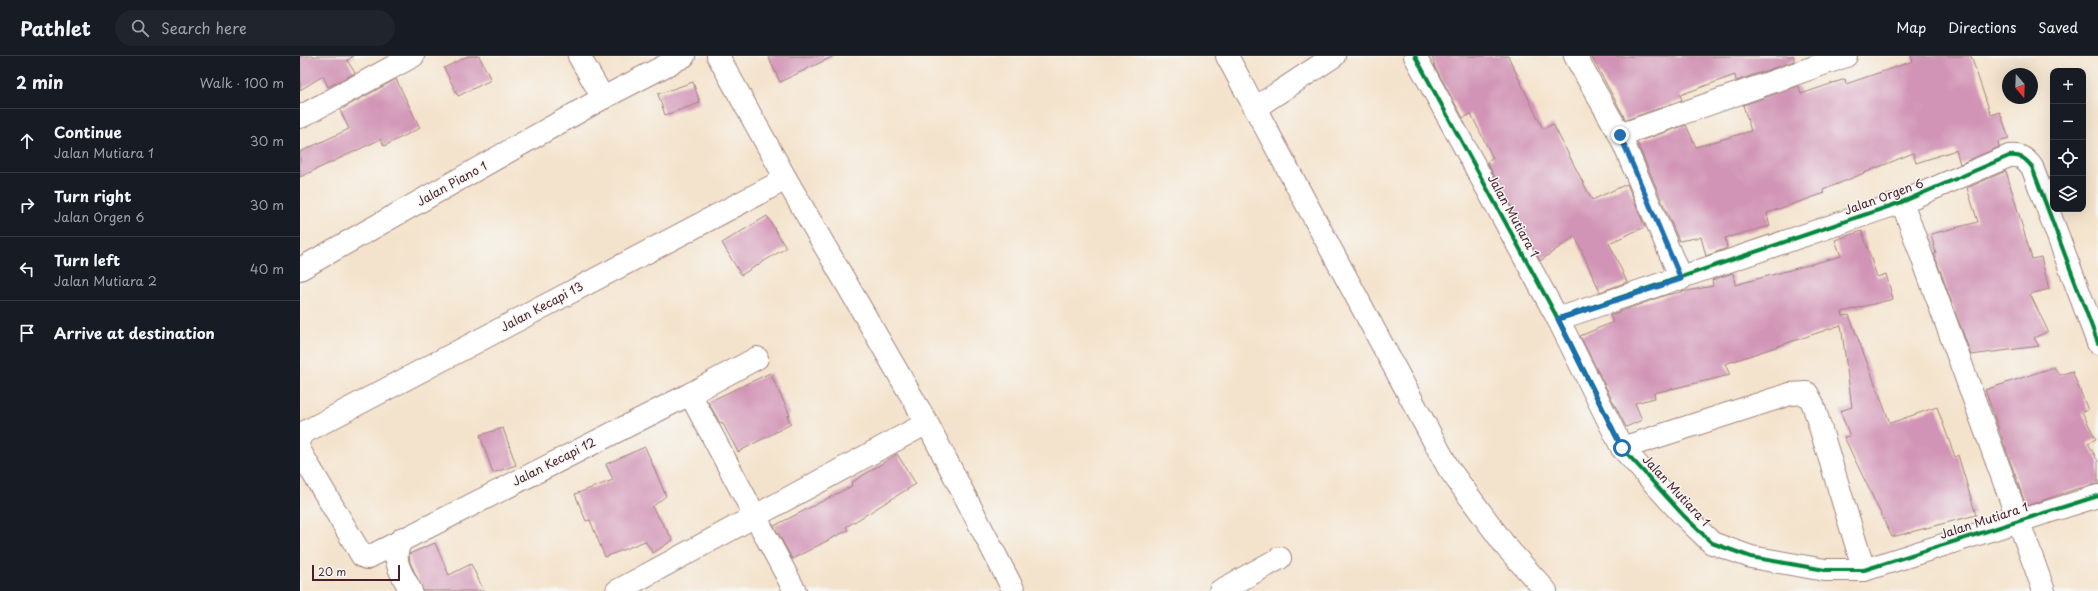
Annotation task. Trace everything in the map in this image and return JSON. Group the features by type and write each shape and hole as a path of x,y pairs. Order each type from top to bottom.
{"street":[{"path":"300,117 413,56"},
{"path":"580,56 603,98"},
{"name":"Jalan Piano 1","path":"300,270 603,98 684,56"},
{"path":"718,56 786,179 927,423 1014,591"},
{"path":"1227,56 1449,469 1507,548 1546,591"},
{"path":"1255,108 1334,56"},
{"name":"Jalan Mutiara 1","path":"1415,56 1558,319 1622,448 1684,516 1712,543 1758,558 1825,570 1864,570 2018,520 2098,496"},
{"path":"1574,56 1620,135 1681,279"},
{"path":"1620,135 1846,56"},
{"name":"Jalan Orgen 6","path":"1558,319 1681,279 1902,202 2009,156 2019,155 2032,167 2098,343"},
{"name":"Jalan Kecapi 13","path":"300,438 302,434 786,179"},
{"path":"1902,202 2044,591"},
{"name":"Jalan Kecapi 12","path":"300,451 362,556 367,558 403,538 690,394 757,358"},
{"path":"1622,448 1790,394 1807,393 1813,404 1864,570"},
{"path":"690,394 795,591"},
{"path":"617,591 927,423"},
{"path":"403,538 398,546 397,561 398,566 411,591"},
{"path":"1220,591 1280,558"}],"building":[{"path":"300,56 354,56 347,60 355,73 328,87 323,76 300,90"},
{"path":"468,56 479,56 491,80 458,96 444,68"},
{"path":"768,56 834,56 780,82"},
{"path":"1432,56 1508,56 1543,129 1553,124 1592,200 1627,184 1645,227 1609,243 1627,282 1600,292 1575,236 1540,261 1487,162 1493,158 1471,114 1463,118 1435,67"},
{"path":"1591,56 1794,56 1794,61 1736,81 1735,75 1680,95 1682,100 1626,120"},
{"path":"1911,56 1971,56 1991,115 2000,112 2009,139 1998,142 1999,147 1960,164 1956,150 1916,163 1913,153 1823,190 1825,193 1767,213 1770,226 1725,238 1727,248 1706,256 1701,237 1679,241 1637,142 1686,125 1696,147 1751,131 1743,105 1799,86 1801,94 1845,79 1846,84 1913,61"},
{"path":"396,79 420,128 384,146 381,139 300,177 300,152 349,129 340,110"},
{"path":"693,82 700,103 665,115 658,94"},
{"path":"2006,171 2032,259 2041,257 2049,289 2030,294 2048,331 2034,338 2039,346 1971,355 1934,254 1936,254 1931,234 1978,222 1967,188"},
{"path":"767,216 786,248 741,275 722,243"},
{"path":"1862,231 1877,277 1886,274 1893,299 1842,312 1843,316 1849,315 1890,423 1937,407 1955,457 1958,455 1976,515 1892,537 1844,437 1850,436 1840,411 1852,407 1841,325 1725,364 1730,375 1654,393 1655,398 1635,403 1642,420 1626,427 1580,336 1613,322 1610,315 1666,295 1713,286 1712,280 1733,273 1735,285 1841,256 1835,240"},
{"path":"2054,367 2060,375 2072,371 2088,410 2082,412 2096,439 2088,443 2098,461 2098,484 2076,489 2026,506 1985,390"},
{"path":"770,373 790,415 787,416 791,424 738,452 722,422 720,423 708,402"},
{"path":"503,428 516,465 493,473 480,435"},
{"path":"645,447 666,496 652,507 673,540 653,553 645,541 605,557 590,520 586,521 575,494 613,480 606,464"},
{"path":"897,454 916,484 846,527 848,530 792,559 774,526 852,486 851,483"},
{"path":"435,543 449,575 471,564 484,591 423,591 410,562 409,554"}],"cycle path":[{"path":"1415,56 1558,319 1622,448 1684,516 1712,543 1751,557 1825,570 1864,570 2098,496"},
{"path":"1558,319 1902,202 2009,156 2017,156 2027,161 2032,167 2098,343"}],"route":[{"path":"1620,135 1681,279 1558,319 1622,448"}]}
